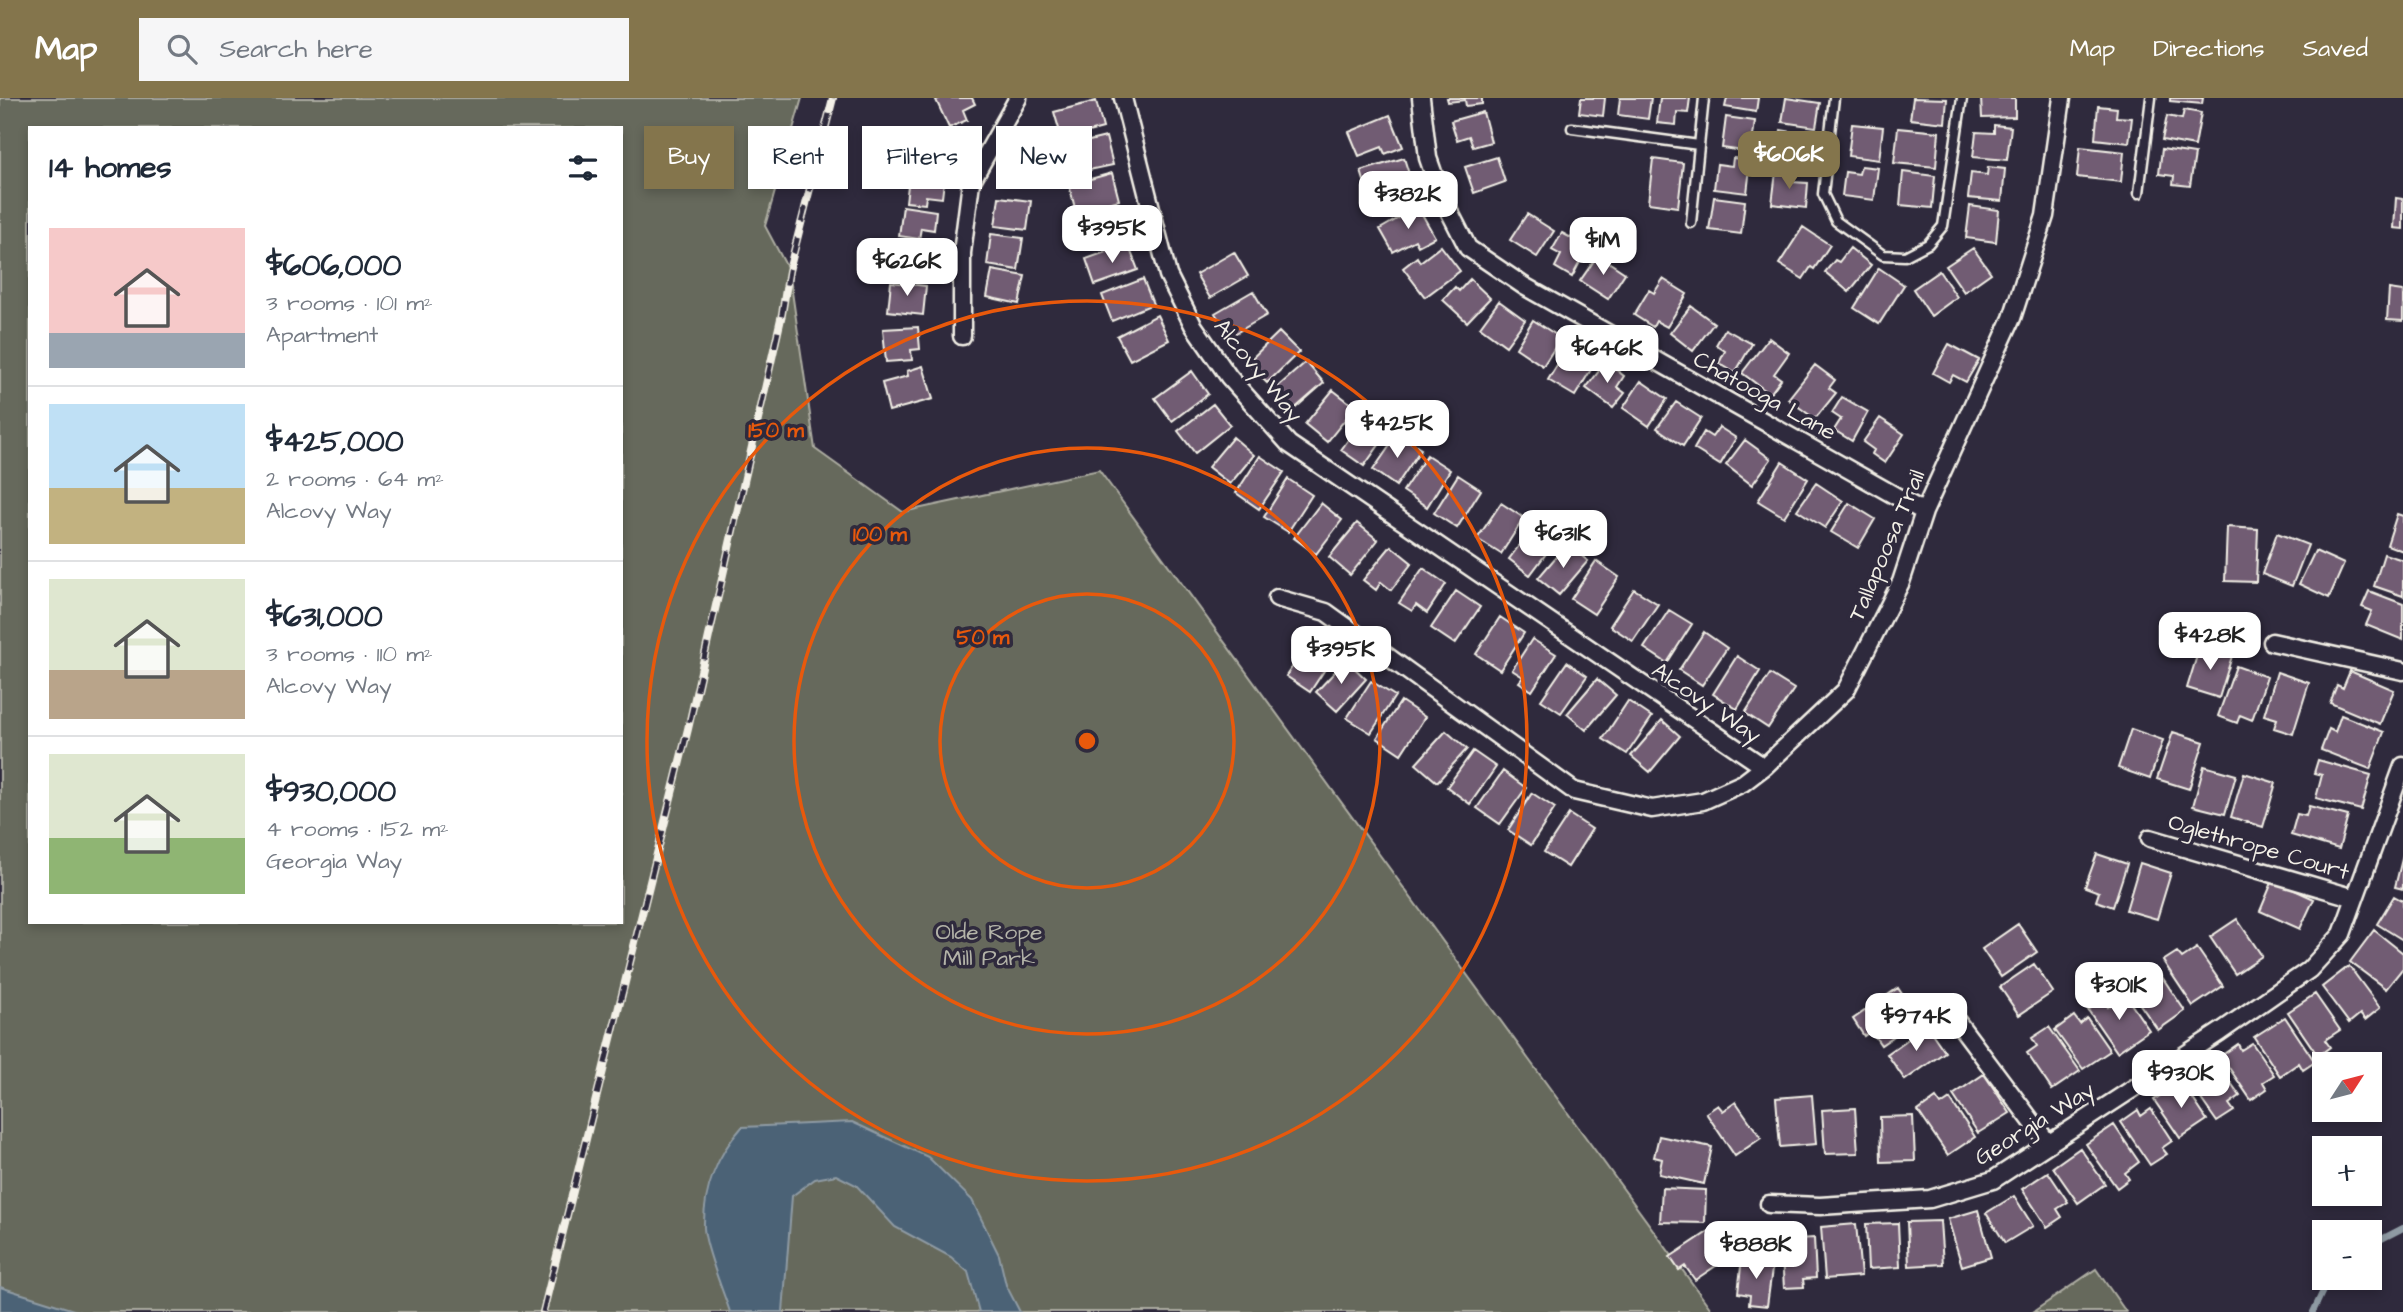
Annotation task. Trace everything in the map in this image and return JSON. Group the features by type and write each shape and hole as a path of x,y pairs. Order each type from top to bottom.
{"street":[{"path":"961,336 962,253 971,182 1018,98"},
{"name":"Alcovy Way","path":"1123,98 1168,275 1194,325 1229,377 1289,444 1764,767"},
{"name":"Chatooga Lane","path":"1421,98 1428,158 1441,195 1468,248 1524,286 1924,512"},
{"name":"Tallapoosa Trail","path":"1277,598 1326,612 1574,791 1652,809 1703,801 1743,783 1764,767 1846,690 1900,582 1924,512 2012,318 2045,216 2062,98"},
{"path":"2272,642 2403,671"},
{"name":"Georgia Way","path":"1769,1204 1820,1206 1930,1199 1993,1180 2220,1032 2309,970 2342,934 2403,766"},
{"name":"Oglethrope Court","path":"2150,838 2355,898"},
{"path":"1952,1016 2048,1143"}],"lane":[{"path":"1691,223 1703,98"},
{"path":"1834,98 1823,194 1836,221 1883,254 1905,256 1927,244 1943,226 1962,98"},
{"path":"2139,193 2151,98"},
{"path":"1572,128 1699,145"}],"green space":[{"name":"Olde Rope Mill Park","path":"0,98 802,98 794,126 748,126 748,189 776,189 765,226 789,271 815,449 903,512 1099,470 1713,1312 0,1312"},
{"path":"2096,1269 2126,1312 2033,1312"}],"water":[{"path":"852,1122 928,1157 972,1200 999,1255 1006,1285 1020,1312 979,1312 968,1272 951,1257 895,1227 856,1185 836,1175 815,1179 792,1196 783,1312 730,1312 711,1258 704,1228 709,1187 725,1149 742,1127"},
{"path":"0,1287 80,1312 0,1312"}],"building":[{"path":"972,98 975,104 963,110 967,120 948,126 936,100"},
{"path":"1447,98 1482,98 1482,104 1466,106 1465,100 1448,102"},
{"path":"1581,98 1605,98 1603,116 1579,113"},
{"path":"1620,98 1651,98 1648,119 1618,115"},
{"path":"1660,98 1690,98 1688,113 1677,112 1676,125 1657,123"},
{"path":"1727,98 1758,98 1756,112 1725,107"},
{"path":"1786,98 1820,103 1816,127 1782,122"},
{"path":"1913,98 1947,99 1945,123 1910,119"},
{"path":"1981,98 2015,98 2015,117 1982,118"},
{"path":"2170,98 2203,98 2202,104 2170,101"},
{"path":"1096,101 1103,128 1092,131 1092,126 1058,126 1054,112"},
{"path":"2098,106 2117,108 2116,117 2132,118 2129,143 2095,139"},
{"path":"2184,110 2201,113 2195,146 2162,140 2167,116 2182,119"},
{"path":"1483,112 1491,142 1473,147 1469,136 1457,140 1451,121"},
{"path":"1390,115 1403,147 1385,154 1382,147 1359,156 1349,132"},
{"path":"1726,117 1755,121 1751,152 1722,148"},
{"path":"1852,124 1883,127 1879,160 1848,156"},
{"path":"1994,125 2011,127 2007,160 1973,157 1976,132 1994,133"},
{"path":"1898,128 1939,132 1936,167 1894,163"},
{"path":"1781,130 1798,133 1797,140 1815,142 1811,167 1776,163"},
{"path":"1106,137 1113,165 1092,169 1092,140"},
{"path":"2080,147 2124,152 2121,182 2077,177"},
{"path":"2162,149 2195,154 2190,186 2173,184 2174,176 2159,174"},
{"path":"1497,157 1505,182 1474,193 1465,167"},
{"path":"1404,158 1413,187 1370,200 1361,171"},
{"path":"1733,158 1751,160 1747,193 1714,189 1717,164 1732,166"},
{"path":"1653,159 1683,163 1678,207 1648,203"},
{"path":"1861,166 1878,168 1874,200 1842,196 1845,172 1859,174"},
{"path":"1988,167 2005,169 2002,201 1968,198 1971,173 1987,175"},
{"path":"1776,172 1793,173 1792,182 1808,183 1806,208 1772,204"},
{"path":"1903,172 1935,176 1932,208 1900,205"},
{"path":"1112,173 1119,200 1076,212 1070,189 1092,189 1092,179"},
{"path":"908,189 943,189 942,198 926,196 925,204 906,202"},
{"path":"999,197 1031,201 1027,230 995,226"},
{"path":"1714,197 1745,201 1741,234 1709,230"},
{"path":"2396,198 2403,199 2403,229 2394,228"},
{"path":"903,206 936,211 934,230 921,228 919,239 899,236"},
{"path":"1970,206 1999,210 1996,242 1966,238"},
{"path":"1418,207 1435,237 1418,246 1415,240 1393,252 1380,229"},
{"path":"1120,209 1127,236 1085,247 1078,220"},
{"path":"1527,214 1554,231 1537,257 1510,240"},
{"path":"1803,227 1830,245 1814,269 1811,267 1803,279 1779,264"},
{"path":"1562,233 1588,247 1572,277 1555,267 1561,255 1552,250"},
{"path":"991,234 1023,238 1018,270 987,265"},
{"path":"897,242 931,246 929,270 912,268 911,276 894,274"},
{"path":"1128,244 1138,270 1095,285 1086,259"},
{"path":"1441,246 1460,271 1425,297 1403,268 1417,257 1420,262"},
{"path":"1850,248 1871,265 1849,292 1825,272 1835,260 1839,262"},
{"path":"1973,248 1991,273 1964,292 1946,266"},
{"path":"1234,252 1248,276 1210,298 1196,274"},
{"path":"1598,255 1625,273 1608,299 1580,281"},
{"path":"1879,268 1904,285 1879,324 1854,308"},
{"path":"992,270 1025,276 1019,304 987,297"},
{"path":"1939,271 1957,297 1931,316 1913,289"},
{"path":"1143,279 1153,304 1112,321 1102,295"},
{"path":"1470,279 1490,298 1467,322 1443,300 1455,287 1459,291"},
{"path":"1663,279 1687,294 1667,327 1656,321 1653,327 1634,315 1649,290 1654,293"},
{"path":"891,282 926,286 923,315 888,311"},
{"path":"2389,289 2403,291 2403,321 2387,320"},
{"path":"1253,291 1267,315 1229,337 1215,313"},
{"path":"1499,301 1525,320 1506,346 1480,327"},
{"path":"1691,306 1714,323 1693,351 1670,333"},
{"path":"1157,315 1169,340 1130,360 1117,336"},
{"path":"1533,320 1561,338 1543,366 1516,348"},
{"path":"918,327 920,349 911,350 912,360 886,362 883,329"},
{"path":"1725,329 1752,344 1735,373 1719,363 1725,351 1716,345"},
{"path":"1279,332 1299,352 1267,383 1247,363"},
{"path":"1769,338 1789,353 1774,374 1781,379 1770,394 1742,373"},
{"path":"1571,342 1598,358 1575,396 1548,380"},
{"path":"1949,344 1979,360 1966,382 1953,375 1949,382 1933,373"},
{"path":"1306,362 1324,383 1292,411 1274,390"},
{"path":"1606,362 1624,376 1617,387 1625,393 1613,408 1586,388"},
{"path":"1815,365 1835,380 1829,388 1836,393 1815,419 1788,399"},
{"path":"923,366 933,399 889,411 882,383 908,376 907,371"},
{"path":"1192,371 1208,394 1172,421 1155,398"},
{"path":"1641,381 1667,399 1649,426 1623,408"},
{"path":"1333,390 1355,407 1327,442 1305,424"},
{"path":"1842,397 1868,412 1852,441 1834,430 1841,419 1832,413"},
{"path":"1676,402 1701,418 1683,446 1657,428"},
{"path":"1213,404 1230,425 1195,453 1178,431"},
{"path":"1366,415 1389,431 1364,466 1341,450"},
{"path":"1880,418 1904,434 1885,463 1872,454 1874,450 1863,442"},
{"path":"1719,427 1736,438 1720,465 1694,449 1704,432 1712,437"},
{"path":"1398,434 1421,449 1396,486 1373,470"},
{"path":"1233,437 1254,455 1230,484 1208,467"},
{"path":"1745,440 1771,459 1752,485 1726,465"},
{"path":"1427,455 1450,470 1427,507 1403,491"},
{"path":"1260,456 1284,472 1259,509 1236,493"},
{"path":"1782,462 1808,479 1784,517 1758,501"},
{"path":"1458,475 1481,490 1457,528 1434,513"},
{"path":"1288,479 1312,495 1288,532 1264,517"},
{"path":"1816,483 1843,501 1825,528 1797,510"},
{"path":"1321,503 1342,520 1316,554 1294,538"},
{"path":"1501,503 1524,518 1501,554 1477,539"},
{"path":"1849,503 1875,519 1858,548 1831,532"},
{"path":"2397,514 2403,516 2403,551 2387,545"},
{"path":"1542,515 1563,531 1530,575 1509,559"},
{"path":"1357,523 1378,540 1350,575 1329,557"},
{"path":"2227,527 2258,529 2256,582 2225,581"},
{"path":"2277,533 2308,545 2292,586 2262,574"},
{"path":"1567,544 1588,561 1559,595 1538,578"},
{"path":"1391,546 1412,563 1391,590 1381,582 1376,590 1363,580"},
{"path":"2315,551 2344,564 2329,598 2299,584"},
{"path":"2384,554 2403,560 2403,596 2374,586"},
{"path":"1596,561 1619,577 1594,614 1571,599"},
{"path":"1423,568 1446,584 1427,613 1416,605 1412,611 1399,603"},
{"path":"1634,589 1658,604 1633,641 1610,626"},
{"path":"1456,591 1480,607 1455,644 1431,628"},
{"path":"2369,591 2403,604 2403,640 2366,625 2372,611 2362,607"},
{"path":"1669,610 1692,624 1667,663 1644,648"},
{"path":"1500,617 1524,633 1500,670 1476,654"},
{"path":"1704,632 1727,648 1702,685 1679,670"},
{"path":"1311,639 1335,654 1310,692 1286,676"},
{"path":"1532,639 1556,654 1532,691 1519,682 1523,677 1512,670"},
{"path":"2200,646 2232,656 2219,698 2187,688"},
{"path":"1737,656 1760,671 1737,709 1713,694"},
{"path":"1346,660 1366,679 1337,711 1316,692"},
{"path":"1567,662 1587,676 1561,713 1541,700"},
{"path":"2236,666 2267,677 2252,720 2240,715 2237,723 2218,716"},
{"path":"2350,671 2394,690 2380,724 2330,703 2337,685 2343,688"},
{"path":"2277,672 2309,683 2293,734 2274,728 2277,719 2264,715"},
{"path":"1770,674 1794,689 1768,728 1745,713"},
{"path":"1597,679 1616,695 1586,730 1567,714"},
{"path":"1371,681 1395,696 1371,733 1347,718"},
{"path":"1401,701 1425,717 1401,754 1377,738"},
{"path":"1628,701 1652,717 1627,754 1603,739"},
{"path":"2341,715 2384,732 2370,769 2321,750 2329,729 2335,732"},
{"path":"1662,720 1680,736 1650,772 1631,756"},
{"path":"2131,729 2163,740 2150,779 2118,768"},
{"path":"1446,731 1467,749 1437,782 1416,764"},
{"path":"2173,732 2204,742 2189,789 2157,779"},
{"path":"1473,751 1496,767 1470,804 1447,787"},
{"path":"2318,760 2371,775 2361,810 2316,798 2322,775 2314,773"},
{"path":"2204,766 2236,775 2225,814 2193,806"},
{"path":"1503,771 1526,788 1500,824 1477,808"},
{"path":"2244,773 2276,783 2263,827 2231,817"},
{"path":"1532,793 1555,808 1531,845 1508,830"},
{"path":"2309,806 2348,816 2339,849 2291,835 2297,814 2306,816"},
{"path":"1569,814 1592,829 1568,867 1544,852"},
{"path":"2097,854 2127,864 2113,907 2096,901 2099,892 2085,887"},
{"path":"2403,855 2403,889 2395,887"},
{"path":"2140,863 2171,873 2157,919 2126,910"},
{"path":"2273,880 2314,899 2300,929 2260,911"},
{"path":"2394,896 2403,901 2403,940 2377,924"},
{"path":"2237,919 2262,956 2235,974 2210,937"},
{"path":"2018,924 2037,952 2001,977 1982,949"},
{"path":"2374,930 2403,953 2403,968 2386,989 2350,962"},
{"path":"2197,948 2223,986 2193,1006 2163,961 2177,952 2182,958"},
{"path":"2034,964 2053,992 2019,1015 2000,987"},
{"path":"2349,966 2380,1008 2365,1020 2360,1014 2349,1023 2322,987"},
{"path":"2160,974 2185,1011 2158,1030 2132,993"},
{"path":"1898,988 1919,1019 1881,1045 1871,1031 1864,1036 1853,1019"},
{"path":"2315,994 2340,1030 2325,1040 2330,1047 2323,1052 2315,1052 2288,1012"},
{"path":"2125,995 2149,1030 2117,1052 2088,1010 2103,1000 2108,1007"},
{"path":"2074,1016 2080,1024 2087,1018 2110,1051 2083,1069 2055,1030"},
{"path":"2285,1017 2312,1058 2312,1064 2303,1070 2299,1063 2280,1076 2254,1037"},
{"path":"1927,1026 1945,1052 1905,1080 1887,1054"},
{"path":"2049,1027 2080,1071 2052,1090 2027,1053 2037,1046 2032,1038"},
{"path":"2252,1043 2274,1075 2263,1082 2267,1089 2251,1100 2221,1056 2238,1044 2241,1050"},
{"path":"2215,1060 2240,1096 2229,1104 2234,1111 2217,1122 2187,1079"},
{"path":"1984,1074 2010,1113 1978,1133 1953,1095"},
{"path":"2181,1081 2207,1120 2180,1138 2154,1100"},
{"path":"1812,1095 1816,1144 1780,1147 1776,1098"},
{"path":"1936,1098 1941,1105 1950,1099 1975,1137 1948,1155 1918,1111"},
{"path":"1736,1102 1761,1138 1735,1156 1706,1113 1718,1105 1723,1111"},
{"path":"1855,1108 1858,1153 1825,1154 1822,1110"},
{"path":"2151,1109 2172,1141 2162,1148 2167,1154 2150,1165 2121,1122 2138,1110 2141,1116"},
{"path":"1913,1116 1915,1161 1881,1162 1880,1117"},
{"path":"2114,1125 2139,1162 2125,1173 2129,1179 2117,1188 2086,1144"},
{"path":"1659,1136 1712,1147 1704,1184 1659,1174 1662,1159 1654,1157"},
{"path":"2080,1148 2105,1184 2078,1203 2053,1167"},
{"path":"2048,1172 2068,1202 2057,1209 2062,1217 2047,1227 2022,1189"},
{"path":"1662,1188 1706,1190 1705,1223 1660,1222"},
{"path":"2014,1196 2033,1226 2005,1243 1986,1213"},
{"path":"1978,1210 1991,1257 1962,1266 1948,1219"},
{"path":"1940,1221 1943,1264 1909,1266 1907,1222"},
{"path":"1898,1223 1900,1267 1868,1269 1866,1224"},
{"path":"1856,1224 1861,1276 1825,1279 1821,1227"},
{"path":"1714,1228 1732,1255 1695,1280 1685,1266 1679,1270 1670,1257"},
{"path":"1814,1238 1816,1278 1803,1279 1804,1287 1784,1288 1781,1240"},
{"path":"1742,1258 1773,1262 1767,1306 1749,1304 1750,1295 1738,1293"}],"waterway":[{"path":"2382,1239 2403,1228"},
{"path":"2313,1312 2323,1290"}],"railway":[{"path":"543,1312 688,729 782,314 789,271 833,98"}]}
